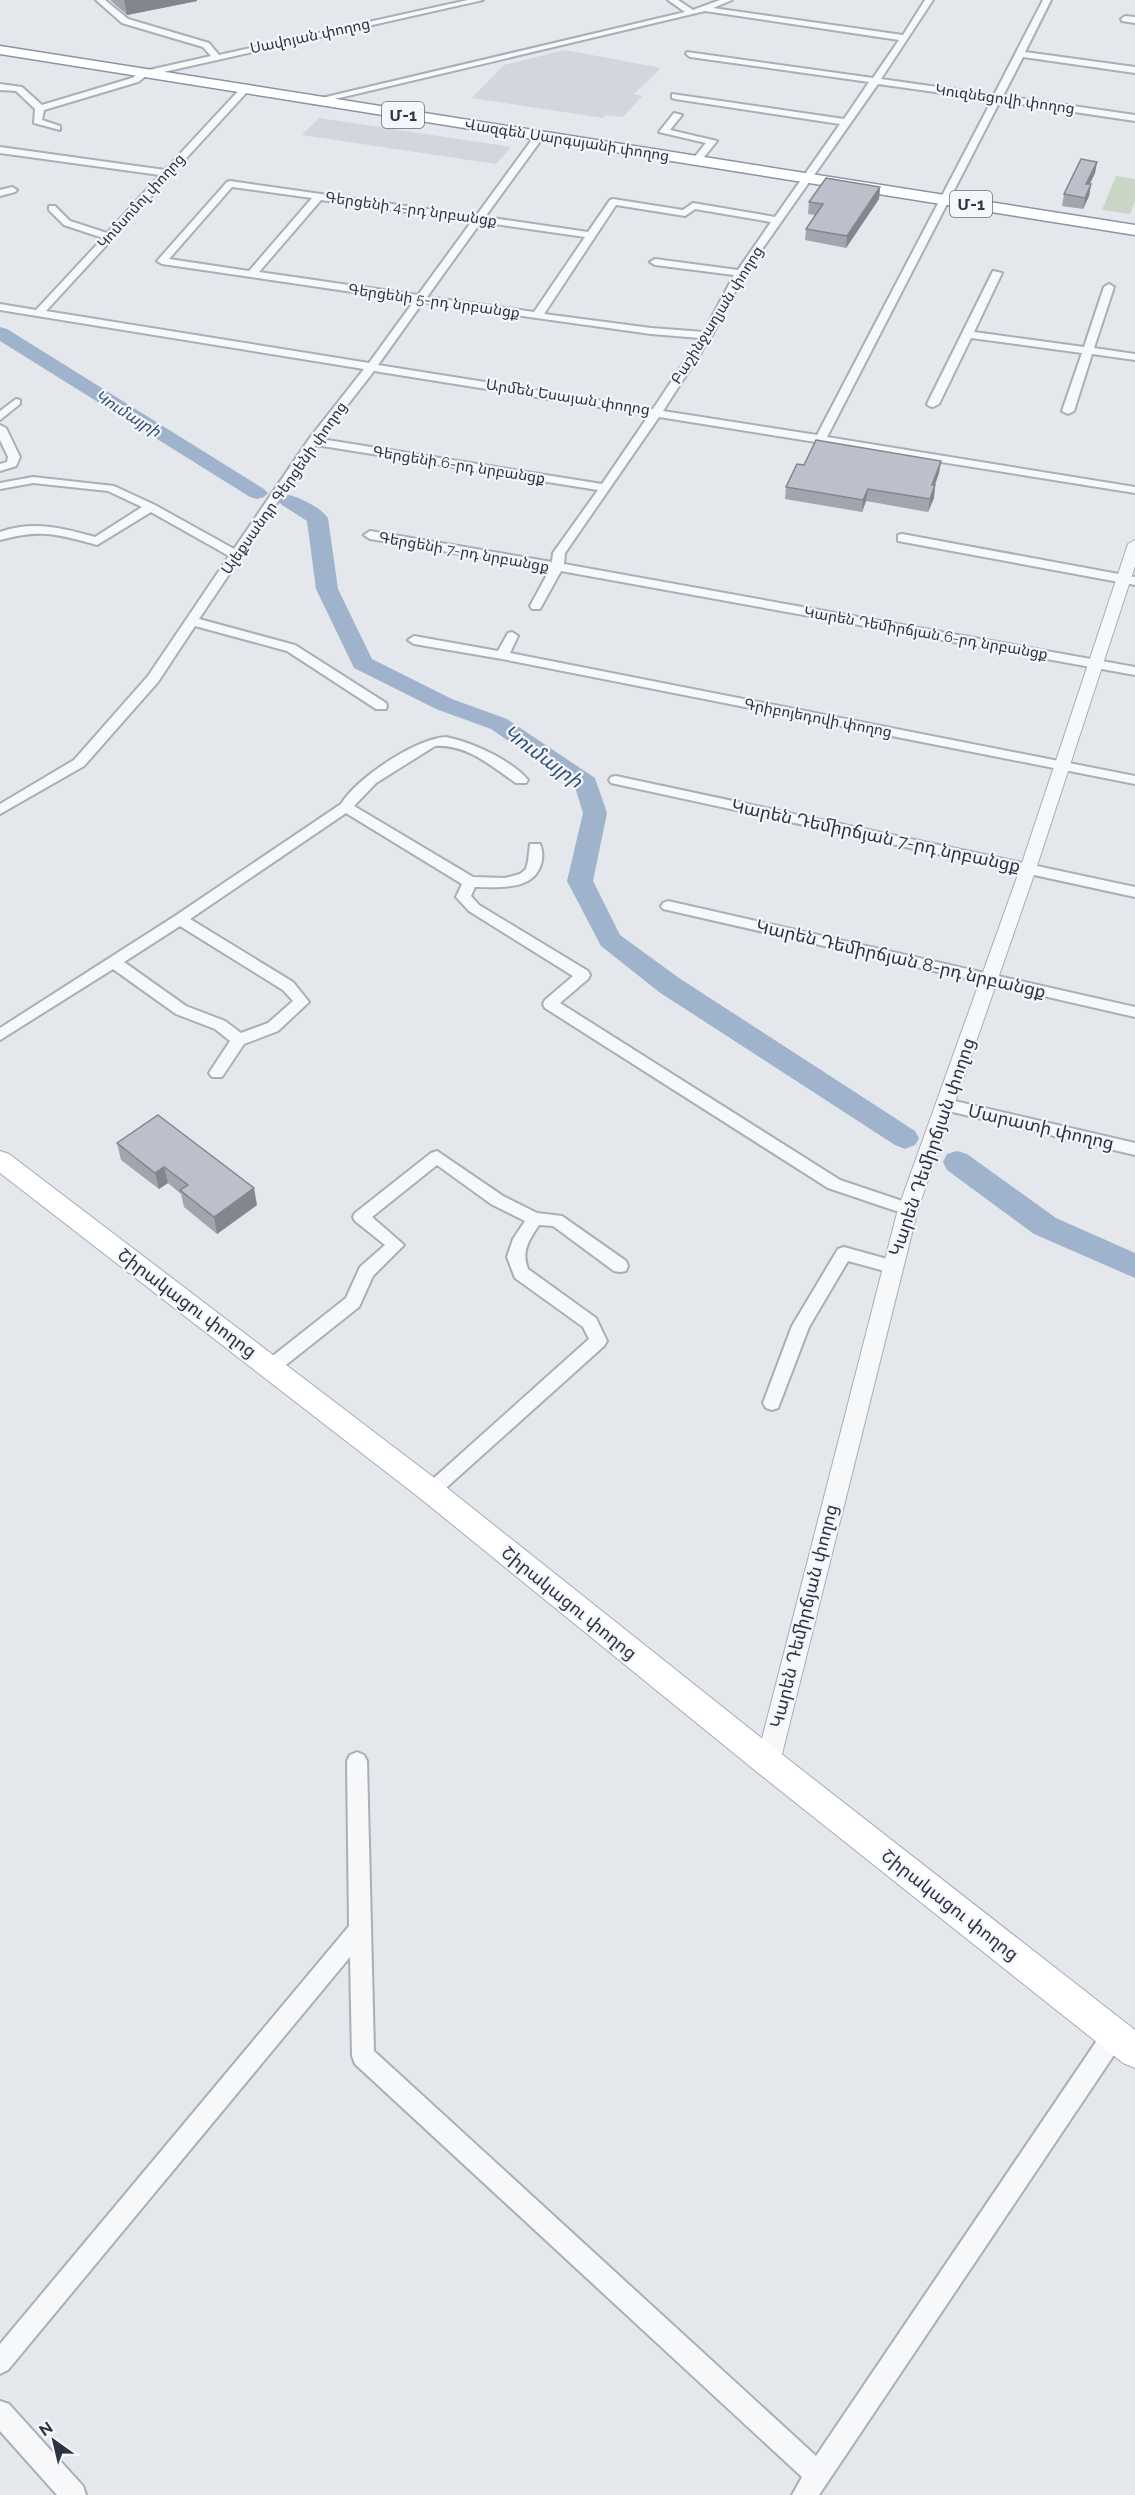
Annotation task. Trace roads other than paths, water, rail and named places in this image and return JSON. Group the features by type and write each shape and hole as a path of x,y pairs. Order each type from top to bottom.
{"highway":[{"name":"Վազգեն Սարգսյանի փողոց","path":"1,50 1135,230"}],"main road":[{"name":"Շիրակացու փողոց","path":"0,1160 271,1366 1125,2043"}],"street":[{"path":"100,0 125,21 206,45 216,56"},
{"name":"Սավոյան փողոց","path":"40,108 135,80 143,74 216,56 478,0"},
{"path":"672,0 692,13"},
{"path":"314,101 692,13 728,0"},
{"name":"Բաշինջաղյան փողոց","path":"536,606 557,568 559,553 657,411 706,335 741,273 929,0"},
{"path":"821,438 946,200 1047,0"},
{"path":"707,9 905,38"},
{"path":"1125,19 1135,20"},
{"name":"Կուզնեցովի փողոց","path":"690,54 1135,118"},
{"path":"1019,54 1135,70"},
{"path":"0,87 19,89 40,108 38,121 57,128"},
{"name":"Կոմսոմոլ փողոց","path":"39,313 165,173 244,90"},
{"path":"675,96 846,122"},
{"path":"677,115 663,132 712,141 697,160"},
{"name":"Ալեքսանդր Գերցենի փողոց","path":"0,810 79,763 153,679 313,441 372,366 418,299 539,136"},
{"path":"0,150 165,173"},
{"name":"Գերցենի 4-րդ նրբանցք","path":"162,261 230,184 591,235"},
{"path":"0,193 12,190"},
{"path":"252,274 320,196"},
{"path":"537,316 613,202 685,213 693,206 778,220"},
{"path":"52,208 67,223 108,236"},
{"name":"Գերցենի 5-րդ նրբանցք","path":"162,261 651,332 706,335"},
{"path":"655,262 741,273"},
{"path":"933,404 997,273"},
{"path":"1068,411 1109,287"},
{"name":"Արմեն Եսայան փողոց","path":"0,307 657,411 1135,490"},
{"path":"968,334 1135,357"},
{"path":"0,417 16,402"},
{"path":"0,428 14,457 12,464 0,468"},
{"name":"Գերցենի 6-րդ նրբանցք","path":"313,441 605,488"},
{"path":"0,486 33,480 110,488 151,507 236,555"},
{"path":"0,536 15,529 66,532 97,541 151,507"},
{"name":"Գերցենի 7-րդ նրբանցք","path":"370,535 717,594"},
{"path":"902,538 1129,580"},
{"name":"Կարեն Դեմիրճյան փողոց","path":"768,1762 908,1209 1028,869 1096,664 1129,580 1135,544"},
{"name":"Կարեն Դեմիրճյան 6-րդ նրբանցք","path":"717,594 1135,671"},
{"path":"192,621 291,648 381,706"},
{"path":"501,655 512,636"},
{"name":"Գրիբոյեդովի փողոց","path":"414,640 501,655 1135,780"},
{"path":"0,1035 180,919 346,807 351,796 375,777 433,742 452,742 465,746 521,780"},
{"name":"Կարեն Դեմիրճյան 7-րդ նրբանցք","path":"616,780 1135,892"},
{"path":"346,807 470,882 520,881 531,873 537,859 535,846"},
{"path":"470,882 463,897 474,908 583,975 550,1004 834,1184 908,1209"},
{"name":"Կարեն Դեմիրճյան 8-րդ նրբանցք","path":"668,906 1135,1012"},
{"path":"180,919 288,986 302,1002 273,1027 239,1040 217,1073"},
{"path":"114,962 181,1010 220,1025 239,1040"},
{"name":"Մարատի փողոց","path":"946,1105 1135,1149"},
{"path":"271,1366 353,1302 366,1272 396,1245 361,1217 437,1157 497,1200 535,1219 556,1220 620,1266"},
{"path":"430,1491 598,1341 590,1323 521,1273 515,1257 521,1239 535,1219"},
{"path":"772,1403 801,1326 844,1253 892,1267"},
{"path":"357,1761 363,2056 818,2475"},
{"path":"0,2362 360,1929"},
{"path":"804,2495 1125,2043"},
{"path":"0,2413 74,2495"}],"waterway":[{"name":"Կումայրի","path":"0,333 257,493"},
{"name":"Կումայրի","path":"289,501 317,518 327,589 362,663 444,704 499,724 586,783 595,813 580,881 610,940 669,985 905,1138"},
{"path":"957,1162 1045,1226 1135,1266"}]}
